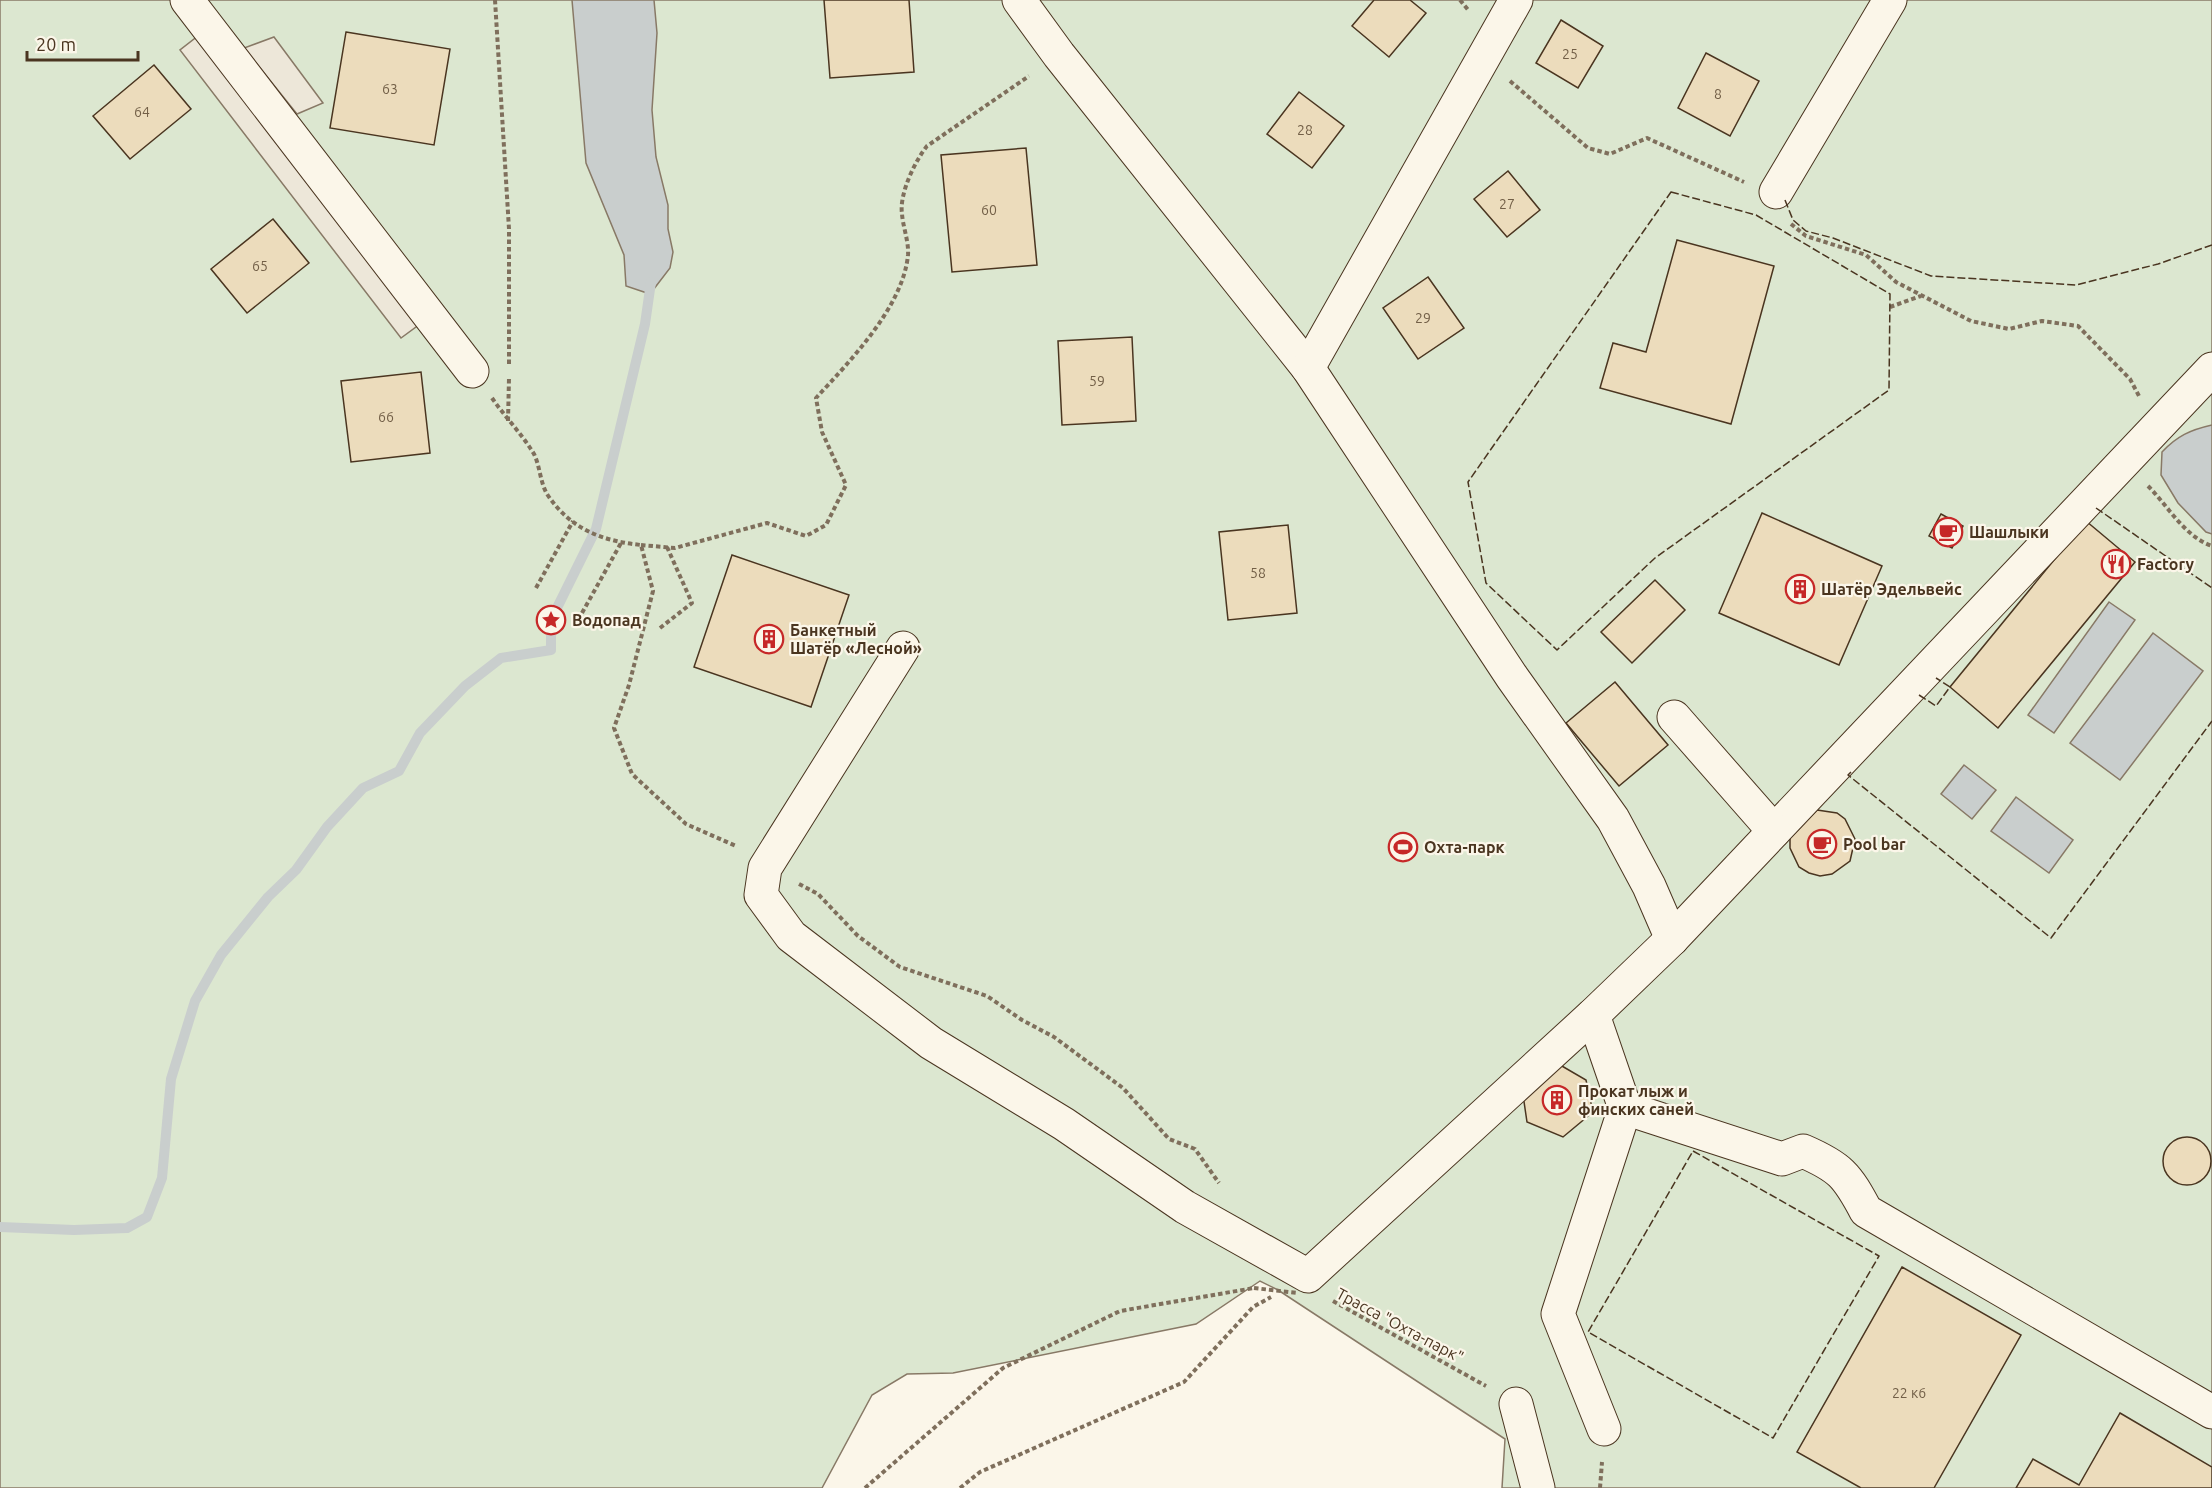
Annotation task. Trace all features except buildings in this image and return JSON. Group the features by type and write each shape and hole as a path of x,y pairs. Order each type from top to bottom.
{"lane":[{"path":"187,0 472,371"},
{"path":"1308,368 1516,0"},
{"path":"1776,192 1890,0"},
{"path":"1034,6 1059,55 1308,368 1512,677 1613,819 1649,886 1672,939"},
{"path":"903,648 765,868 761,895 791,936 931,1043 1064,1124 1310,1291 1672,939 2212,369"},
{"path":"1674,717 1774,831"},
{"path":"1593,1016 1625,1108 1558,1314 1604,1429"},
{"path":"1625,1108 1782,1159 1803,1151 1833,1164 1852,1184 1866,1211 2212,1412"},
{"path":"1516,1404 1538,1488"}],"path":[{"path":"495,0 509,229 509,365"},
{"path":"1460,0 1494,42 1511,82 1588,148 1610,154 1647,138 1744,182 1776,192 1780,207 1790,222 1806,236 1866,255 1896,282 1971,321 2009,328 2042,321 2078,326 2130,379 2140,398 2148,437"},
{"path":"509,377 508,422 523,436 535,457 546,493 575,523 603,540 675,548 767,523 806,536 826,525 846,485 822,432 816,398 870,339 901,282 908,255 901,211 914,162 927,146 1059,55"},
{"path":"1890,307 1922,296"},
{"path":"2147,485 2202,543 2212,546"},
{"path":"536,588 575,523"},
{"path":"582,614 621,543"},
{"path":"641,545 652,591 629,685 614,728 632,774 686,824 735,845 765,868 818,894 858,936 900,967 987,996 1022,1020 1054,1037 1123,1088 1169,1138 1195,1149 1220,1185"},
{"path":"660,628 692,603 667,547"},
{"name":"Трасса \"Охта-парк\"","path":"866,1488 1003,1368 1120,1311 1254,1288 1310,1291 1338,1302 1516,1404"},
{"path":"960,1488 980,1472 1184,1382 1253,1307 1310,1291"}],"green space":[{"name":"Охта-парк","path":"0,0 2212,0 2212,1488 1502,1488 1505,1439 1278,1290 1260,1281 1196,1324 953,1373 907,1374 872,1395 822,1488 0,1488"}],"shaded area":[{"path":"572,0 654,0 657,33 652,110 656,157 668,205 668,229 673,252 670,268 650,294 626,286 624,255 586,163"},
{"path":"203,32 424,321 401,338 180,50"},
{"path":"274,37 323,103 297,114 244,48"},
{"path":"2212,425 2212,534 2206,532 2178,503 2161,475 2162,452 2168,446 2184,434"},
{"path":"2109,602 2135,620 2054,733 2028,715"},
{"path":"2153,633 2203,671 2120,780 2070,743"},
{"path":"1964,765 1996,790 1972,819 1941,794"},
{"path":"2016,797 2073,840 2049,873 1991,831"}],"waterway":[{"path":"0,1227 74,1230 127,1228 147,1217 162,1178 171,1079 195,1001 221,955 268,897 296,870 327,827 363,788 399,771 420,733 465,686 501,658 551,650 551,620 596,529 645,324 651,282"}],"fence":[{"path":"1671,192 1756,215 1890,294 1889,390 1655,558 1557,650 1486,583 1468,482 1671,192"},
{"path":"1785,200 1793,220 1806,231 1833,238 1931,276 2076,285 2158,264 2212,245"},
{"path":"2096,508 2212,588"},
{"path":"1919,695 1936,706 1950,687 1936,678"},
{"path":"1851,772 1848,775 2051,938 2212,721"},
{"path":"1693,1151 1879,1256 1773,1438 1588,1332 1693,1151"}],"place":[{"name":"Шашлыки","path":"1948,532"},
{"name":"Factory","path":"2116,564"},
{"name":"Шатёр Эдельвейс","path":"1800,589"},
{"name":"Водопад","path":"551,620"},
{"name":"Банкетный Шатёр «Лесной»","path":"769,639"},
{"name":"Pool bar","path":"1822,844"},
{"name":"Охта-парк","path":"1403,847"},
{"name":"Прокат лыж и финских саней","path":"1557,1100"}]}
